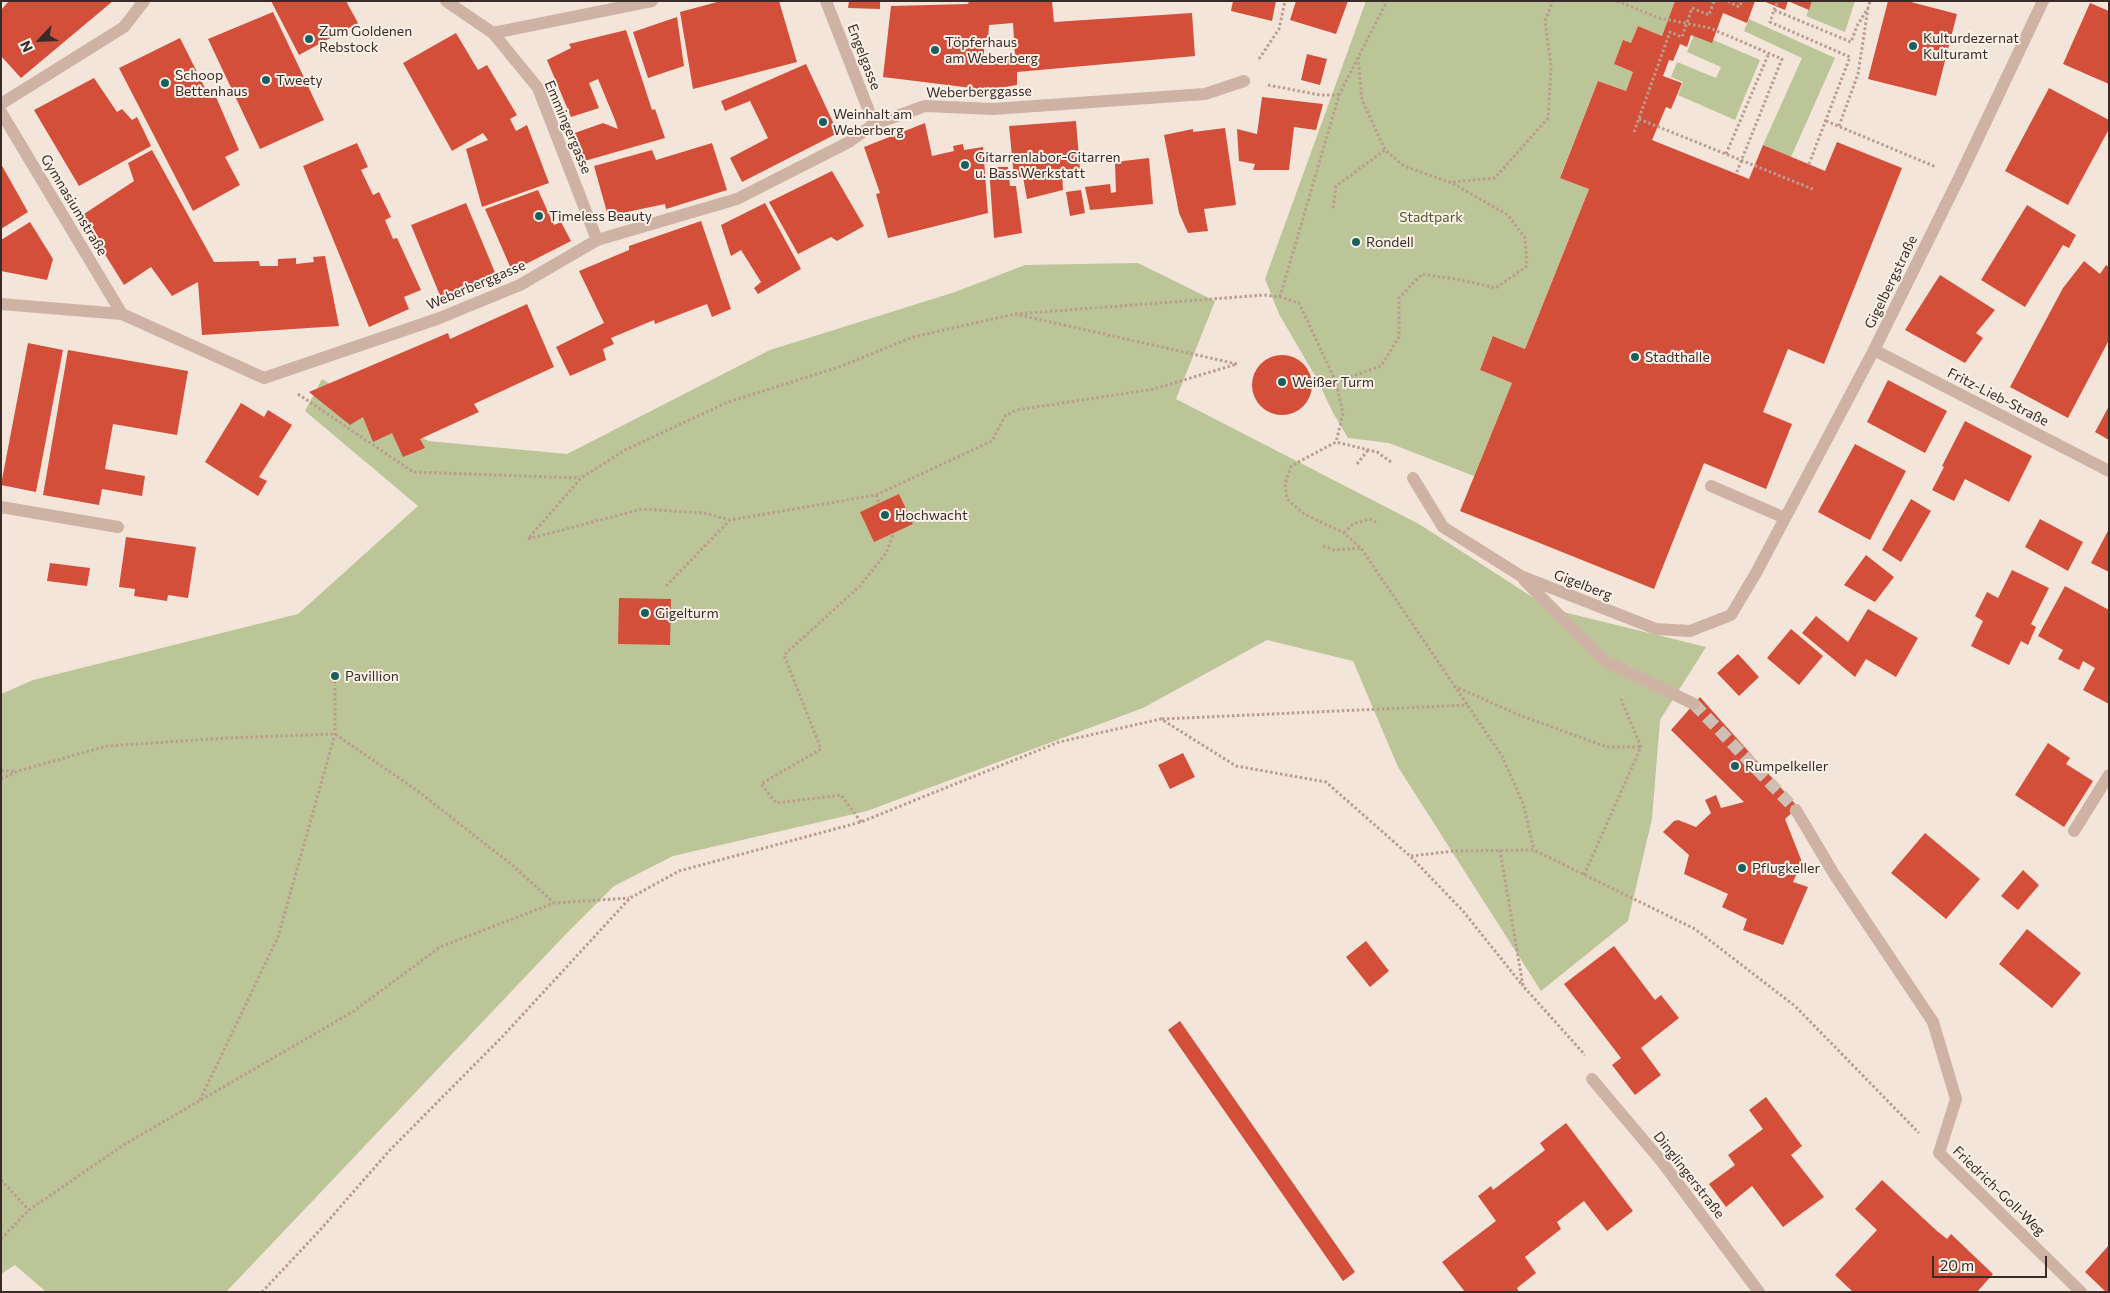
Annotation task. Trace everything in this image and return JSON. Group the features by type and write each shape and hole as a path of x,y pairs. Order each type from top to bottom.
{"street":[{"path":"1,104 124,27 144,1"},
{"name":"Emmingergasse","path":"446,1 493,33 538,88 597,240"},
{"path":"493,33 652,1"},
{"name":"Engelgasse","path":"826,1 874,124"},
{"name":"Gigelbergstraße","path":"1756,572 1874,350 1960,176 2043,1"},
{"name":"Weberberggasse","path":"1,304 122,314 264,378 437,319 520,285 597,240 737,199 848,142 874,124 925,106 993,110 1205,94 1244,81"},
{"name":"Gymnasiumstraße","path":"1,112 122,314"},
{"name":"Fritz-Lieb-Straße","path":"1874,350 2109,471"},
{"name":"Gigelberg","path":"1413,478 1442,527 1521,576 1656,629 1690,631 1731,615 1756,572"},
{"path":"1711,486 1785,518"},
{"path":"1,507 118,527"},
{"path":"1521,576 1605,661 1694,704"},
{"path":"2074,831 2109,775"},
{"path":"1796,810 1834,874 1933,1022 1956,1099 1939,1153"},
{"name":"Dinglingerstraße","path":"1592,1079 1662,1162 1759,1292"},
{"name":"Friedrich-Goll-Weg","path":"1939,1153 2081,1292"}],"path":[{"path":"1285,1 1279,29 1244,81 1320,95 1339,95"},
{"path":"1280,297 1339,95 1387,1"},
{"path":"1452,182 1495,178 1548,118 1551,66 1545,21 1554,1"},
{"path":"1617,1 1659,18 1710,28 1782,59 1736,174"},
{"path":"1634,132 1670,32 1682,37 1692,8 1709,15 1714,1"},
{"path":"1728,1 1739,7 1742,1"},
{"path":"1778,1 1770,22 1850,57 1809,164"},
{"path":"1839,126 1858,74 1870,1"},
{"path":"1774,10 1851,42 1856,26 1868,8"},
{"path":"1726,154 1769,53"},
{"path":"1336,382 1381,366 1399,337 1399,298 1422,274 1462,280 1496,288 1527,266 1525,238 1508,215 1452,182 1404,166 1385,150 1362,100 1358,56"},
{"path":"1639,119 1815,190"},
{"path":"1826,121 1909,156"},
{"path":"1333,208 1336,186 1385,150"},
{"path":"1015,314 1237,364 1154,389 1016,410 1005,416 992,441 876,496 730,520 704,513 642,509 528,539 581,478 625,450 728,402 839,367 913,337 1015,314 1264,295 1280,297 1299,303 1336,382 1342,414 1336,442"},
{"path":"300,395 413,472 581,478"},
{"path":"1413,478 1377,452 1336,442 1291,466 1285,484 1287,499 1304,514 1344,533 1361,548 1468,705 1502,756 1523,803 1534,850"},
{"path":"1357,464 1368,450"},
{"path":"876,496 878,503"},
{"path":"1344,533 1353,524 1370,519 1376,522"},
{"path":"666,586 730,520"},
{"path":"861,822 841,795 776,802 761,784 821,749 784,654 860,586 886,553 894,532"},
{"path":"1324,546 1334,550 1361,548"},
{"path":"1584,874 1641,747 1605,661"},
{"path":"200,1100 278,937 335,734 335,685"},
{"path":"1454,685 1519,715 1607,747 1641,747"},
{"path":"262,1292 322,1229 389,1151 503,1036 630,898 680,871 861,822 1059,742 1161,719 1468,705"},
{"path":"1161,719 1236,766 1326,782 1410,856 1463,911 1523,986 1587,1056 1592,1079"},
{"path":"1,779 18,771 107,746 227,738 335,734 429,800 511,864 554,904"},
{"path":"1,771 18,771"},
{"path":"1500,850 1523,986"},
{"path":"1410,856 1454,851 1534,850 1695,929 1795,1006 1939,1153"},
{"path":"1,1239 29,1210 125,1144 354,1011 440,947 554,904 630,898"},
{"path":"1,1180 29,1210"}],"green space":[{"name":"Stadtpark","path":"1366,1 1675,1 1662,36 1638,26 1631,43 1623,41 1614,64 1633,72 1626,91 1598,81 1560,177 1589,189 1525,349 1494,336 1480,370 1512,383 1474,476 1389,443 1348,438 1332,411 1318,381 1279,314 1265,279"},
{"path":"1812,1 1855,1 1845,32 1806,16"},
{"path":"1749,19 1835,58 1791,157 1763,145 1802,58 1744,31"},
{"path":"1695,32 1760,60 1735,120 1678,95 1683,82 1671,77 1677,62 1716,78 1721,67 1687,52"},
{"path":"1138,263 1215,301 1176,399 1419,524 1551,609 1706,647 1660,720 1652,819 1628,921 1541,991 1398,767 1353,661 1267,640 1143,708 867,811 673,856 614,886 565,935 226,1292 46,1292 15,1265 1,1274 1,694 33,680 298,614 418,506 305,411 322,379 428,441 567,454 770,350 955,292 1025,265"}],"building":[{"path":"9,1 113,1 21,78 1,56 1,10"},
{"name":"Zum Goldenen Rebstock","path":"271,1 346,1 358,23 299,55"},
{"path":"721,1 779,1 797,62 693,89 680,12"},
{"path":"849,1 880,1 880,9 848,8"},
{"path":"969,1 1052,1 1054,22 1192,13 1195,56 1017,72 1017,85 988,90 883,77 891,6 968,4","holes":["1013,23 1015,56 984,57 984,43 988,43 989,25"]},
{"path":"1233,1 1276,1 1272,21 1231,11"},
{"path":"1296,1 1348,1 1336,34 1290,20"},
{"name":"Stadthalle","path":"1675,1 1755,1 1747,23 1723,13 1712,43 1691,35 1687,47 1680,44 1673,61 1669,60 1663,76 1682,83 1671,109 1666,107 1652,140 1749,179 1763,145 1825,171 1837,142 1902,168 1824,364 1788,349 1763,412 1792,424 1766,489 1704,463 1654,589 1460,511 1512,383 1480,370 1493,336 1525,349 1589,189 1560,178 1598,81 1626,91 1633,72 1614,64 1623,40 1631,43 1638,26 1662,36"},
{"path":"1763,1 1788,1 1785,10"},
{"path":"1788,1 1812,1 1809,10"},
{"name":"Kulturdezernat Kulturamt","path":"1888,1 1907,1 1957,14 1936,96 1868,79"},
{"path":"2090,3 2109,11 2109,84 2063,64"},
{"name":"Tweety","path":"273,12 324,120 260,149 208,39"},
{"path":"677,17 684,66 648,78 633,32"},
{"path":"626,30 652,110 655,109 665,138 581,162 572,134 603,123 618,129 615,120 598,79 589,83 599,108 571,117 547,60 571,48 569,44"},
{"path":"456,33 478,70 487,65 517,115 510,119 516,131 527,125 549,183 482,207 466,149 488,140 483,133 452,151 403,63"},
{"path":"180,38 210,98 216,97 239,150 225,157 240,185 193,211 119,68"},
{"path":"1307,54 1327,59 1320,85 1301,80"},
{"path":"806,64 838,133 742,182 730,158 768,138 750,101 725,111 721,101"},
{"path":"94,78 117,112 122,109 132,120 137,117 151,146 79,186 34,110"},
{"path":"2049,88 2109,120 2109,129 2068,205 2005,171"},
{"path":"1262,97 1323,104 1316,130 1294,127 1289,170 1253,170 1255,164 1239,161 1237,129 1257,134"},
{"path":"1076,121 1080,170 1062,172 1063,190 1027,199 1023,177 1014,177 1009,126"},
{"path":"925,123 932,156 954,151 953,146 963,144 964,150 983,147 988,213 888,238 876,194 880,193 864,147"},
{"path":"1225,128 1236,205 1204,209 1208,231 1188,233 1179,213 1164,135 1193,129 1193,132"},
{"path":"357,143 368,167 361,170 373,195 379,192 391,217 385,220 393,239 397,238 421,290 404,297 409,309 369,327 303,166"},
{"path":"712,143 727,190 666,209 665,204 608,216 594,166 652,150 656,160"},
{"path":"152,150 214,262 259,261 260,266 278,266 278,259 296,258 296,264 314,262 313,257 325,256 339,326 202,335 198,282 172,296 151,267 124,285 81,216 134,181 128,163"},
{"path":"1149,158 1153,204 1090,210 1085,187 1110,184 1111,193 1116,192 1115,162"},
{"path":"1,164 28,212 1,229"},
{"path":"989,167 1008,167 1010,186 1016,186 1022,233 994,238"},
{"path":"832,171 864,226 837,241 831,237 798,254 769,202"},
{"path":"538,190 554,225 561,222 571,241 512,271 485,209"},
{"path":"1081,190 1085,213 1070,216 1066,192"},
{"path":"466,203 496,275 441,298 411,225"},
{"path":"765,203 801,269 758,294 754,288 761,282 741,250 731,256 721,225"},
{"path":"2027,205 2076,235 2069,248 2063,245 2025,307 1981,280"},
{"path":"701,221 731,309 712,317 707,304 655,324 654,320 611,338 614,344 603,349 606,360 570,376 556,347 604,323 579,271 629,250 629,246"},
{"path":"30,222 53,259 47,280 1,271 1,240"},
{"path":"2084,261 2100,274 2106,265 2109,267 2109,340 2068,418 2010,387 2063,288"},
{"path":"1940,275 1995,310 1976,333 1983,338 1965,363 1905,330"},
{"path":"527,304 554,367 474,404 479,412 420,439 425,448 403,457 392,433 373,442 363,417 350,425 309,392 448,333 450,339"},
{"path":"28,343 63,350 36,492 1,485"},
{"path":"68,350 188,371 177,435 113,424 105,469 145,476 142,496 102,489 99,505 43,495"},
{"name":"Weißer Turm","path":"1276,355 1288,355 1304,363 1310,373 1312,385 1310,397 1304,407 1288,415 1276,415 1260,407 1252,391 1252,379 1260,363"},
{"path":"1888,380 1947,411 1925,453 1867,422"},
{"path":"241,403 264,417 268,410 292,425 259,477 267,481 258,496 205,462"},
{"path":"2109,406 2109,440 2095,432"},
{"path":"1965,421 2032,456 2009,502 1965,479 1954,501 1932,490"},
{"path":"1855,444 1906,471 1870,540 1818,512"},
{"name":"Hochwacht","path":"899,494 913,524 874,542 860,512"},
{"path":"1911,499 1931,511 1901,562 1882,550"},
{"path":"2040,519 2083,542 2068,571 2025,547"},
{"path":"2109,529 2109,572 2091,563"},
{"path":"126,537 196,547 188,598 168,595 167,601 134,596 135,589 119,587"},
{"path":"1866,555 1894,577 1875,602 1844,585"},
{"path":"50,563 90,568 87,586 47,581"},
{"path":"2012,570 2049,588 2031,624 2036,627 2028,645 2021,641 2009,665 1971,646 1983,621 1975,616 1987,592 1998,598"},
{"path":"2065,586 2109,610 2109,704 2083,690 2095,668 2083,661 2079,670 2058,659 2063,650 2038,636"},
{"name":"Gigelturm","path":"619,598 671,599 670,645 618,644"},
{"path":"1868,609 1918,638 1896,677 1866,659 1855,677 1802,633 1816,616 1848,642"},
{"path":"1791,629 1823,656 1799,685 1767,658"},
{"path":"1738,654 1759,677 1739,696 1717,673"},
{"path":"335,670 340,673 340,679 335,683 330,680 329,673"},
{"name":"Pflugkeller","path":"1700,697 1798,807 1785,819 1802,862 1793,882 1808,887 1783,945 1743,930 1747,919 1722,907 1728,894 1684,874 1689,855 1663,832 1674,821 1678,820 1696,827 1711,813 1705,800 1716,795 1721,808 1744,802 1671,730"},
{"path":"2048,743 2070,758 2066,764 2093,781 2064,827 2015,795"},
{"path":"1183,753 1195,777 1170,789 1158,765"},
{"path":"1925,833 1980,879 1946,919 1891,873"},
{"path":"2023,870 2039,885 2018,910 2001,896"},
{"path":"2027,929 2081,973 2052,1008 1999,964"},
{"path":"1366,941 1389,971 1370,987 1346,957"},
{"path":"1614,946 1655,1000 1661,995 1679,1018 1641,1048 1661,1075 1635,1095 1612,1065 1621,1058 1564,984"},
{"path":"1180,1021 1355,1272 1343,1281 1168,1030"},
{"path":"1766,1097 1802,1146 1791,1155 1824,1197 1783,1227 1752,1186 1726,1207 1709,1184 1735,1165 1728,1155 1763,1129 1749,1110"},
{"path":"1566,1123 1633,1211 1607,1231 1584,1201 1557,1222 1561,1229 1525,1257 1536,1273 1517,1288 1519,1292 1465,1292 1442,1262 1496,1221 1478,1196 1491,1186 1493,1190 1545,1150 1540,1143"},
{"path":"1882,1180 1947,1239 1951,1234 1993,1274 1977,1292 1853,1292 1835,1275 1877,1230 1855,1209"},
{"path":"2109,1245 2109,1292 2106,1292 2085,1272"}],"tunnel":[{"path":"1694,704 1796,810"}],"place":[{"name":"Zum Goldenen Rebstock","path":"309,39"},
{"name":"Kulturdezernat Kulturamt","path":"1913,46"},
{"name":"Töpferhaus am Weberberg","path":"935,50"},
{"name":"Tweety","path":"266,80"},
{"name":"Schoop Bettenhaus","path":"165,83"},
{"name":"Weinhalt am Weberberg","path":"823,122"},
{"name":"Gitarrenlabor-Gitarren u. Bass Werkstatt","path":"965,165"},
{"name":"Timeless Beauty","path":"539,216"},
{"name":"Rondell","path":"1356,242"},
{"name":"Stadthalle","path":"1635,357"},
{"name":"Weißer Turm","path":"1282,382"},
{"name":"Hochwacht","path":"885,515"},
{"name":"Gigelturm","path":"645,613"},
{"name":"Pavillion","path":"335,676"},
{"name":"Rumpelkeller","path":"1735,766"},
{"name":"Pflugkeller","path":"1742,868"}]}
